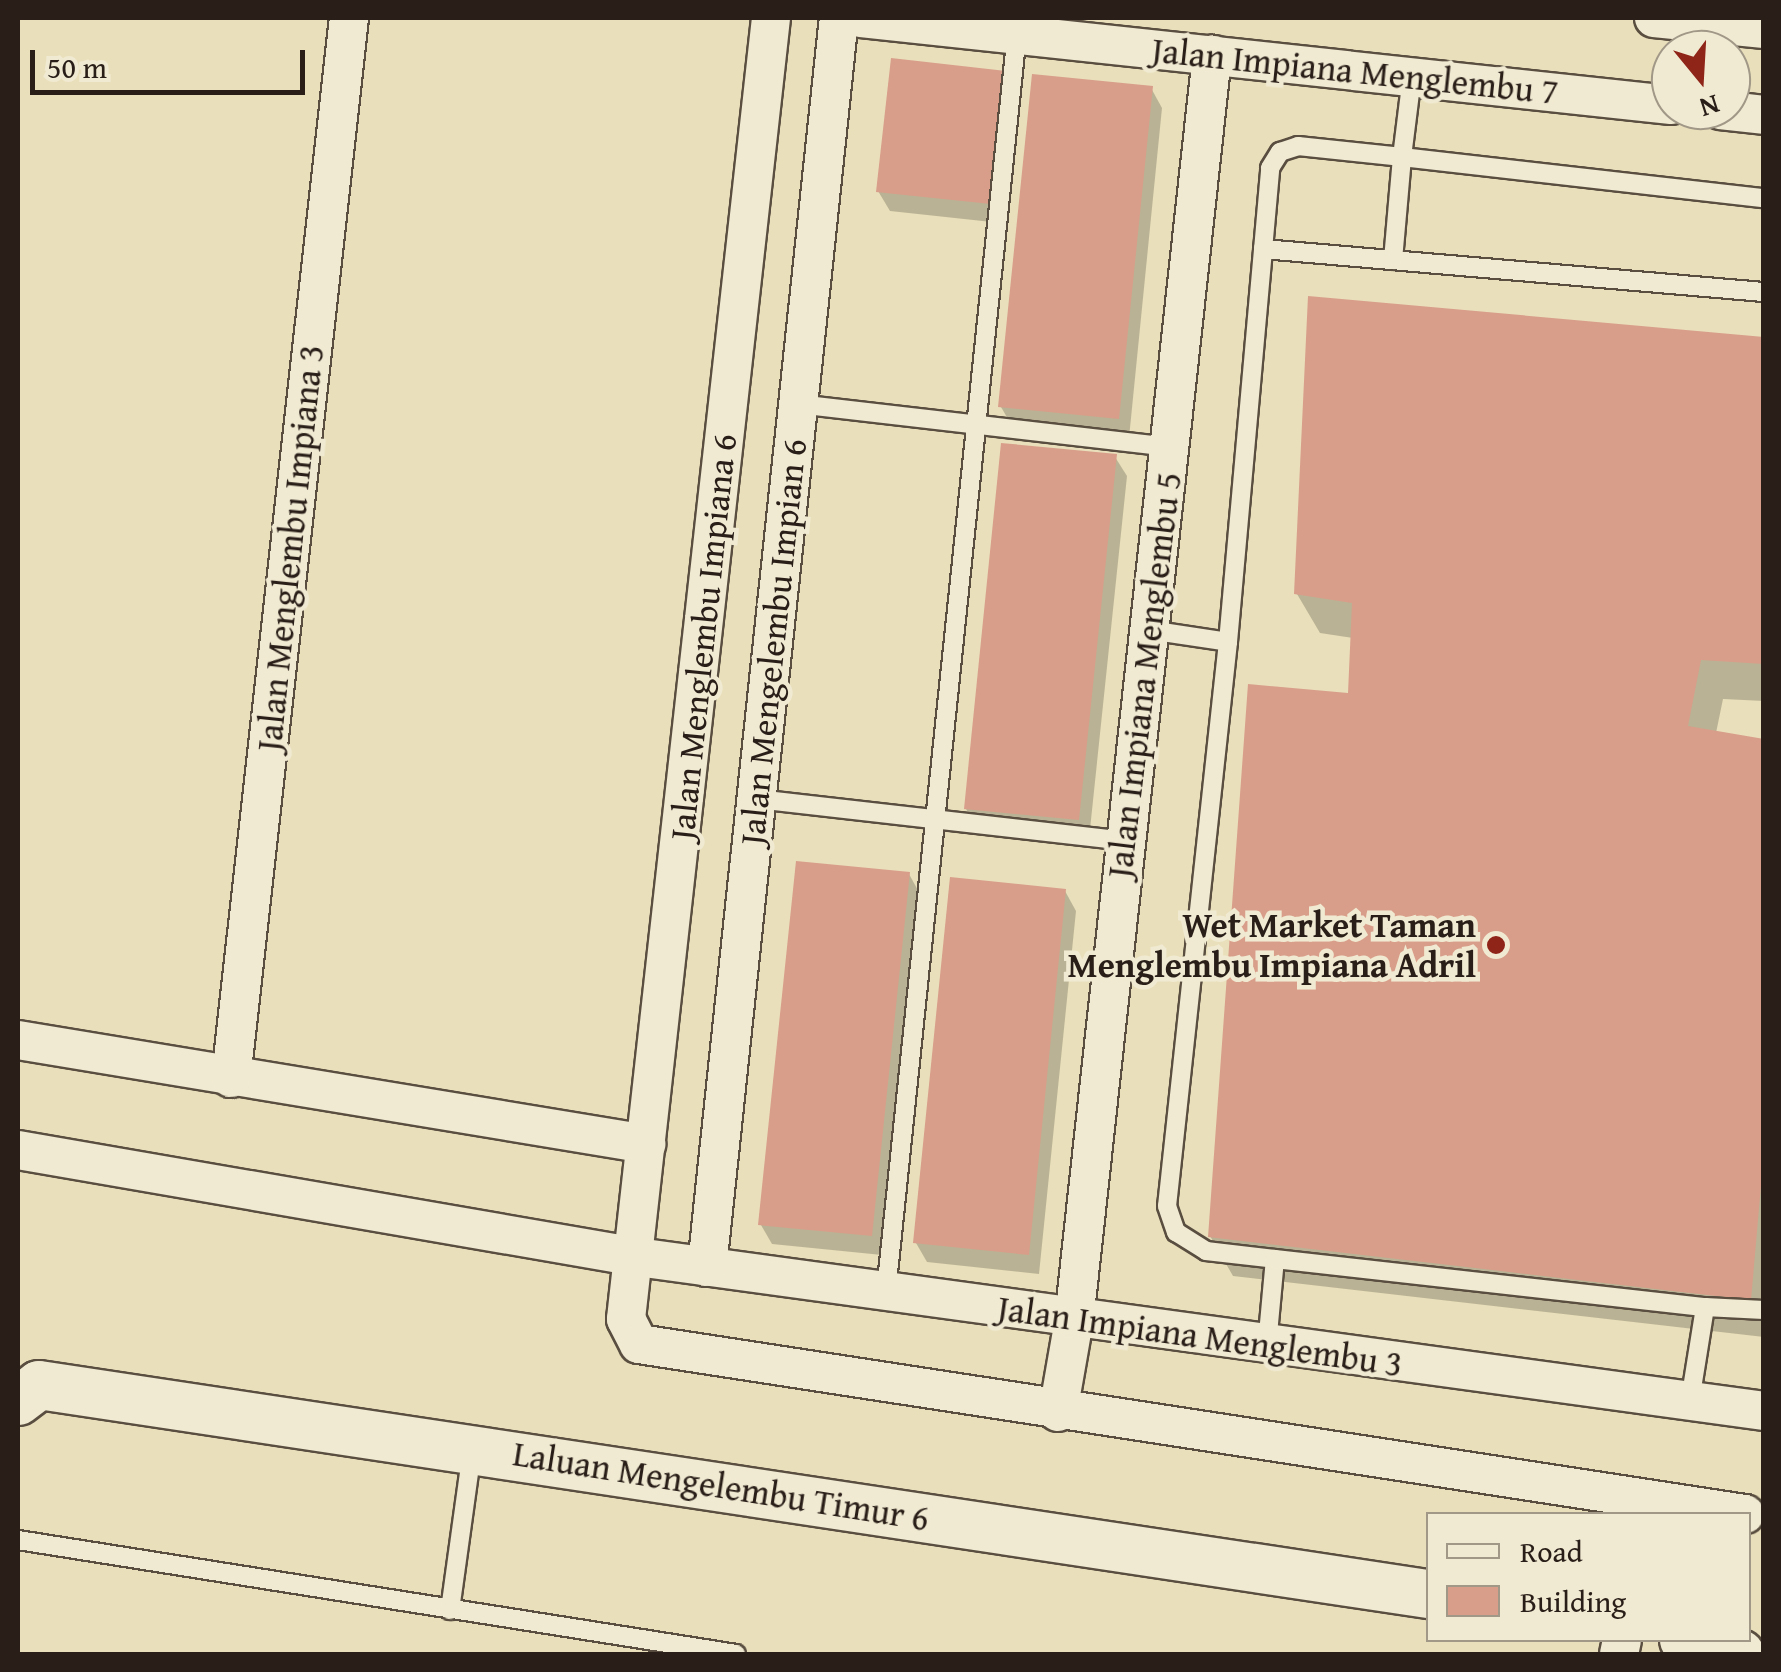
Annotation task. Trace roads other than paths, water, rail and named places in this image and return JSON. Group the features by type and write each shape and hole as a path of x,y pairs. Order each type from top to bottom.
{"street":[{"name":"Jalan Menglembu Impiana 3","path":"232,1078 349,18"},
{"name":"Jalan Menglembu Impiana 6","path":"771,18 646,1144 637,1257 626,1320 639,1344 1058,1412"},
{"name":"Jalan Mengelembu Impian 6","path":"708,1267 838,18"},
{"name":"Jalan Impiana Menglembu 7","path":"861,18 1651,103"},
{"path":"1654,18 1764,29"},
{"name":"Jalan Impiana Menglembu 5","path":"1058,1412 1074,1320 1212,56"},
{"path":"18,1040 646,1144"},
{"path":"18,1150 637,1257"},
{"name":"Jalan Impiana Menglembu 3","path":"637,1257 1074,1320 1764,1410"},
{"name":"Laluan Mengelembu Timur 6","path":"18,1401 39,1385 1426,1594"},
{"path":"1058,1412 1727,1512"},
{"path":"1692,1642 1740,1654"}],"lane":[{"path":"886,1293 1018,34"},
{"path":"1393,260 1412,77"},
{"path":"1764,198 1298,146 1280,152 1270,168 1228,642 1167,1206 1176,1232 1206,1251 1705,1307 1764,1310"},
{"path":"1263,249 1764,292"},
{"path":"798,404 1170,446"},
{"path":"1149,630 1228,642"},
{"path":"756,799 1124,841"},
{"path":"1266,1346 1275,1258"},
{"path":"1690,1401 1705,1307"},
{"path":"450,1610 473,1448"},
{"path":"18,1540 736,1654"}],"place":[{"name":"Wet Market Taman Menglembu Impiana Adril","path":"1496,945"}]}
